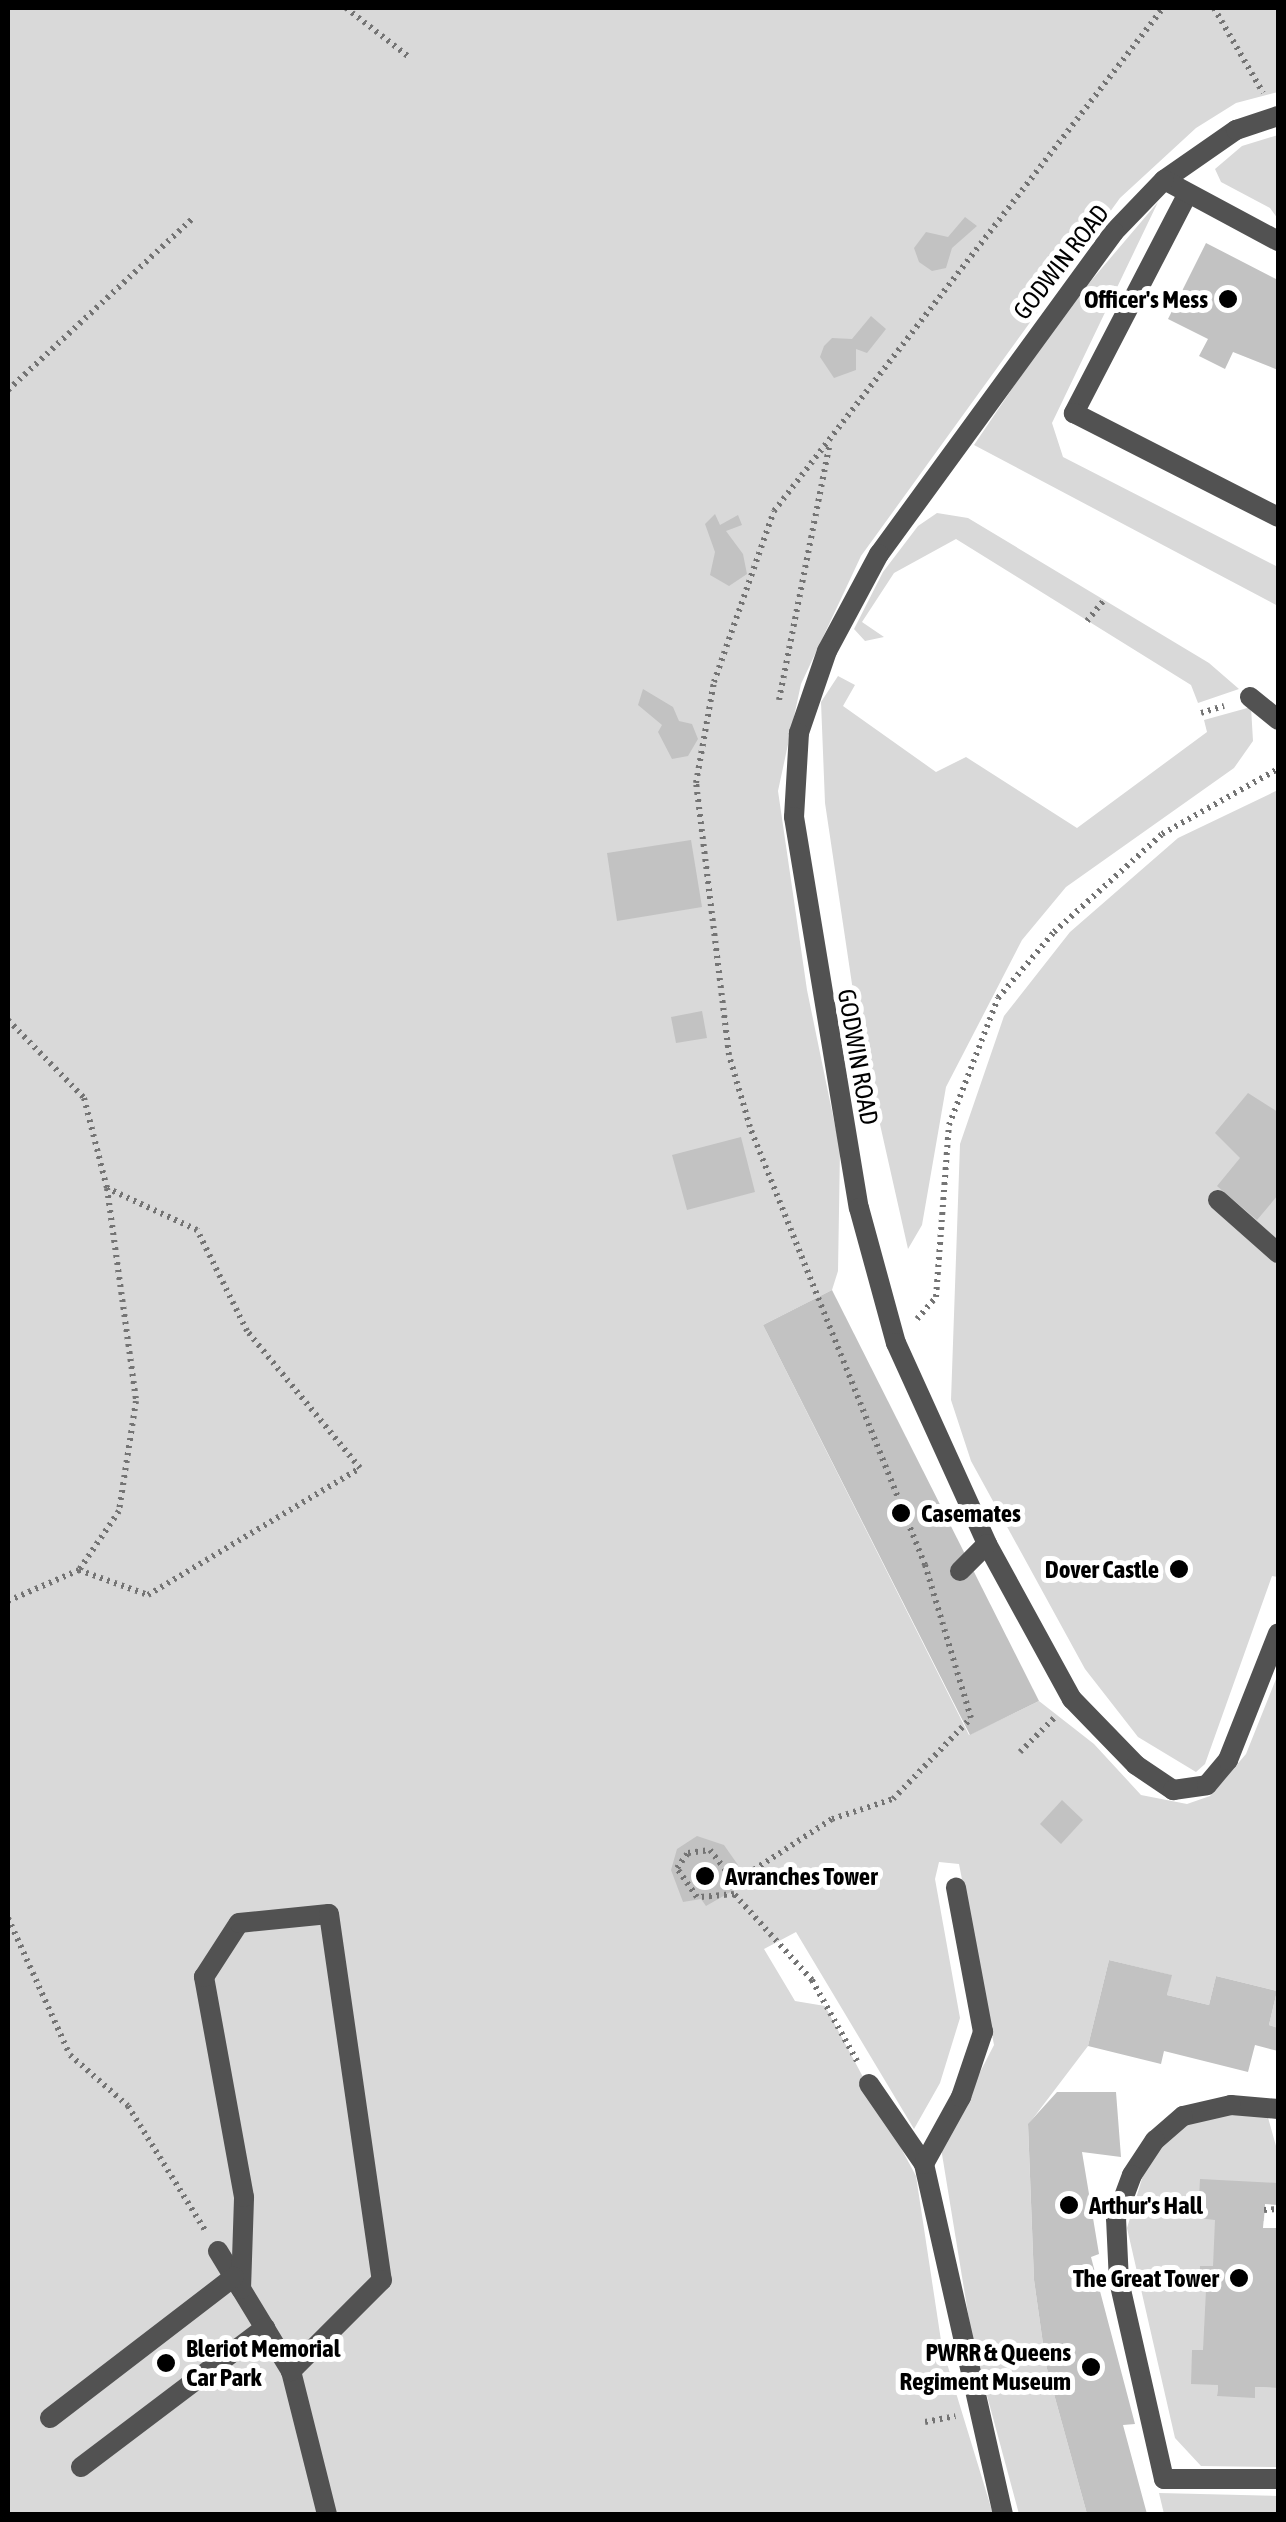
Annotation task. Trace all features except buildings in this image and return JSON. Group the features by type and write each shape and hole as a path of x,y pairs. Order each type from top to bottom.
{"lane":[{"name":"GODWIN ROAD","path":"1277,116 1236,130 1164,180 1114,232 1042,325 879,554 827,651 799,734 794,817 859,1208 896,1343 987,1544 1072,1699 1136,1765 1173,1790 1208,1785 1228,1760 1278,1634"},
{"path":"1164,180 1278,240"},
{"path":"1187,194 1074,414 1278,517"},
{"path":"1250,697 1278,720"},
{"path":"1218,1200 1278,1254"},
{"path":"960,1571 987,1544"},
{"path":"924,2164 961,2098 983,2032 956,1888"},
{"path":"238,2283 244,2197 204,1977 239,1924 329,1914 382,2280 291,2371"},
{"path":"870,2084 924,2164 1003,2514"},
{"path":"1278,2109 1231,2105 1183,2116 1140,2163 1116,2218 1118,2281 1164,2479 1278,2480"},
{"path":"218,2252 291,2371 327,2514"},
{"path":"50,2418 238,2283"},
{"path":"80,2467 264,2328"}],"path":[{"path":"346,8 409,56"},
{"path":"1214,8 1277,116"},
{"path":"8,390 194,217"},
{"path":"780,708 778,690 831,436"},
{"path":"1087,621 1104,600"},
{"path":"896,1343 936,1297 949,1125 998,998 1054,932 1162,834 1278,769"},
{"path":"8,1020 84,1098 107,1188 136,1401 119,1511 79,1570 8,1601"},
{"path":"79,1570 148,1595 360,1468 247,1331 197,1230 107,1188"},
{"path":"1020,1752 1072,1699"},
{"path":"8,1918 70,2055 128,2106 218,2252"},
{"path":"1264,2210 1278,2209"}],"shaded area":[{"path":"8,8 1278,8 1278,92 1236,103 1196,128 1120,198 861,556 801,684 778,791 807,990 840,1150 838,1271 832,1290 763,1325 969,1735 1039,1701 1094,1744 1141,1795 1187,1804 1210,1796 1246,1754 1278,1674 1278,2028 1269,2025 1277,1991 1216,1976 1209,2005 1167,1995 1171,1975 1109,1960 1088,2046 1028,2125 1034,2280 1046,2365 1087,2514 1019,2514 973,2344 941,2148 994,2045 959,1864 939,1862 935,1879 960,2018 940,2083 914,2129 796,1932 764,1949 795,2001 825,2006 916,2176 942,2347 993,2514 8,2514"},
{"path":"1278,135 1278,219 1270,208 1221,182 1215,169 1242,146"},
{"path":"1158,202 1052,423 1063,457 1278,567 1278,606 974,445 1062,315"},
{"path":"937,513 968,518 1209,663 1239,689 1198,703 1191,685 956,539 894,573 862,622 884,637 865,641 854,629 883,572 918,526"},
{"path":"838,676 855,685 843,706 936,772 966,757 1077,828 1207,732 1204,720 1251,707 1253,741 1234,768 1066,887 1022,940 946,1087 922,1225 908,1249 859,1031 825,803 821,702"},
{"path":"1278,790 1278,1577 1272,1576 1205,1764 1196,1772 1138,1737 1085,1669 971,1461 951,1400 960,1144 1004,1016 1070,932 1178,838"},
{"path":"1234,2110 1267,2114 1278,2153 1278,2191 1265,2204 1264,2221 1236,2220 1217,2395 1255,2397 1255,2387 1278,2388 1278,2467 1201,2466 1175,2438 1127,2228 1147,2162 1179,2127"},
{"path":"1159,2493 1278,2496 1278,2514 1164,2514"}],"place":[{"name":"Officer's Mess","path":"1228,299"},
{"name":"Casemates","path":"901,1513"},
{"name":"Dover Castle","path":"1179,1569"},
{"name":"Avranches Tower","path":"705,1876"},
{"name":"Arthur's Hall","path":"1069,2205"},
{"name":"The Great Tower","path":"1239,2278"},
{"name":"Bleriot Memorial Car Park","path":"166,2363"},
{"name":"PWRR & Queens Regiment Museum","path":"1091,2367"}]}
